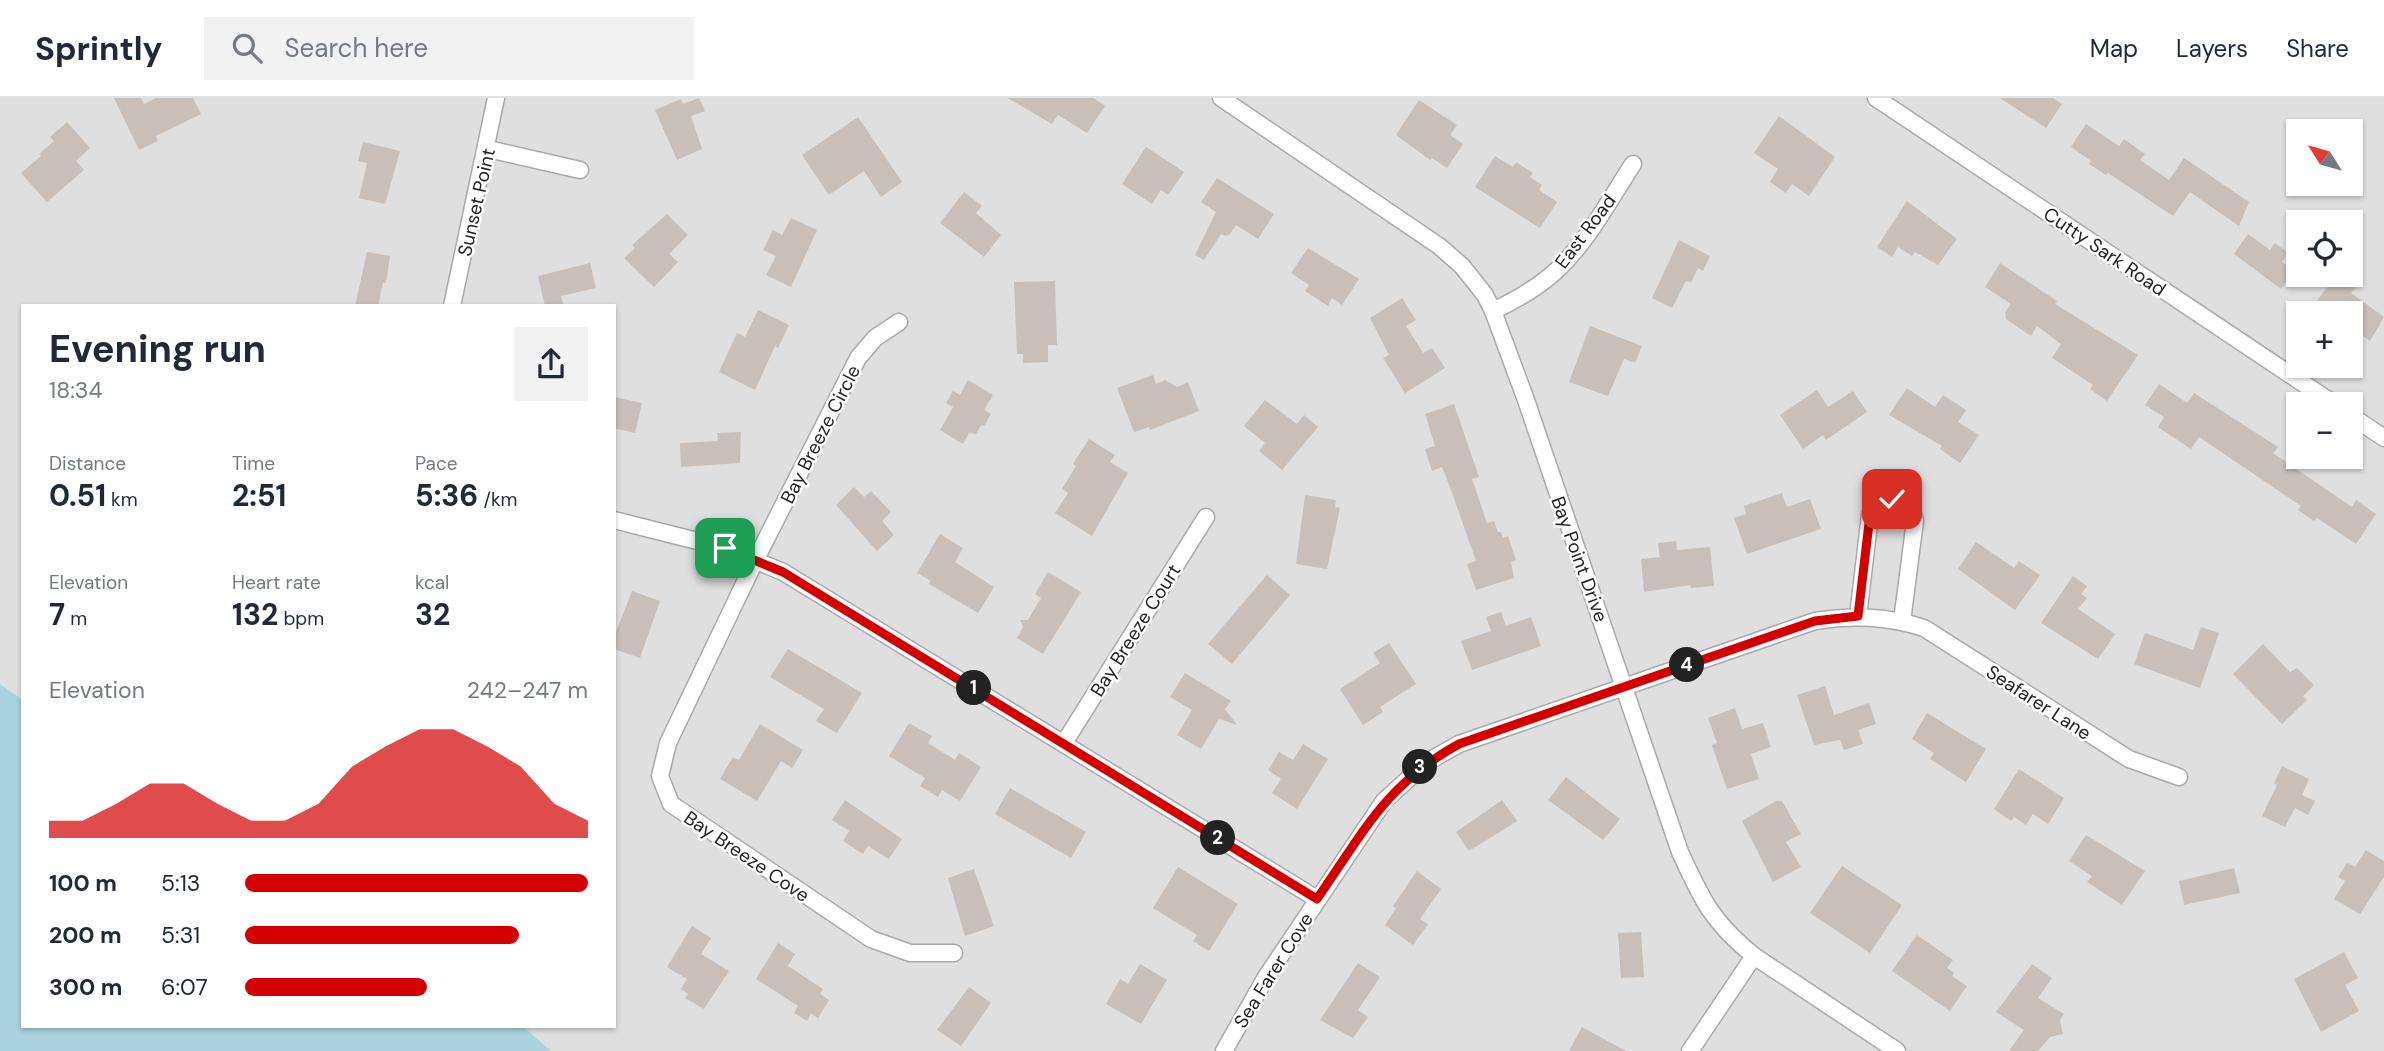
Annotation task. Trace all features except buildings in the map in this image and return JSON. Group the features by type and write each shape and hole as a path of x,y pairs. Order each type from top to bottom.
{"street":[{"name":"Sunset Point","path":"452,304 488,149 496,98"},
{"name":"Bay Point Drive","path":"1221,98 1439,246 1462,266 1485,295 1493,311 1625,686 1681,852 1705,907 1734,940 1754,956 1897,1051"},
{"name":"Cutty Sark Road","path":"1876,98 2316,392"},
{"path":"488,149 580,170"},
{"name":"East Road","path":"1493,311 1522,296 1558,269 1633,164"},
{"name":"Bay Breeze Circle","path":"756,559 858,358 875,338 899,321"},
{"path":"2363,424 2384,438"},
{"path":"1858,616 1870,515 1876,507 1892,499 1911,507 1915,521 1902,621"},
{"name":"Bay Breeze Court","path":"1064,743 1206,517"},
{"path":"616,521 725,548 783,572 1317,899"},
{"name":"Bay Breeze Cove","path":"756,559 668,743 661,764 664,791 671,804 702,828 871,939 910,953 954,953"},
{"name":"Seafarer Lane","path":"1625,686 1815,621 1858,616 1902,621 1924,628 2129,759 2179,777"},
{"name":"Sea Farer Cove","path":"1224,1051 1266,977 1384,801 1427,762 1459,744 1625,686"},
{"path":"1690,1051 1754,956"}],"shaded area":[{"path":"0,98 2384,98 2384,1051 551,1051 525,1028 616,1028 616,304 21,304 21,699 0,684"}],"water":[{"path":"0,684 21,699 21,1028 525,1028 551,1051 0,1051"}],"route":[{"path":"725,548 783,572 1317,899 1384,801 1427,762 1459,744 1815,621 1858,616 1870,515 1884,501 1892,499"}]}
